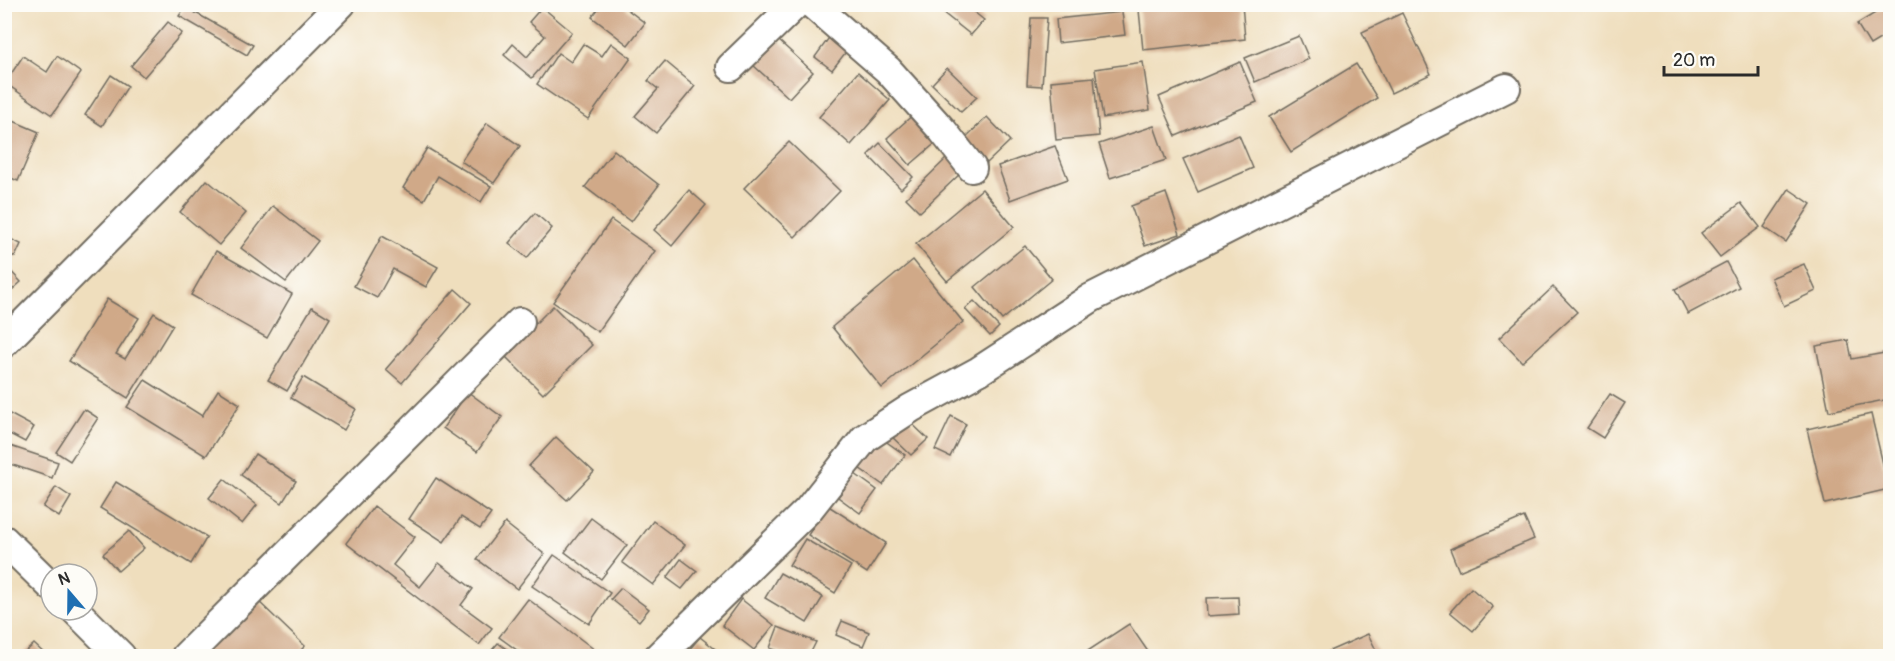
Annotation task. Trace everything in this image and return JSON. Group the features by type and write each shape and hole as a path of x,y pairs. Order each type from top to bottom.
{"street":[{"path":"4,342 341,4"},
{"path":"731,67 796,4"},
{"path":"812,4 888,70 944,131 972,168"},
{"path":"659,657 808,510 865,438 912,408 979,371 1091,298 1506,88"},
{"path":"186,657 520,321"},
{"path":"4,540 39,574"},
{"path":"87,622 121,657"}],"building":[{"path":"602,4 620,4 645,23 628,45 592,17"},
{"path":"932,4 964,4 984,20 971,35"},
{"path":"1192,4 1242,4 1245,39 1143,50 1139,10"},
{"path":"185,7 253,45 247,55 179,16"},
{"path":"542,7 572,32 532,78 504,55 513,44 527,57 545,36 529,22"},
{"path":"1885,7 1890,15 1890,33 1870,45 1857,24"},
{"path":"1122,12 1125,35 1058,43 1056,19"},
{"path":"1402,13 1431,74 1391,93 1362,32"},
{"path":"1031,18 1047,18 1042,86 1027,85"},
{"path":"168,22 182,33 144,77 131,66"},
{"path":"831,35 849,48 832,70 815,57"},
{"path":"1299,36 1309,59 1255,82 1245,58"},
{"path":"777,39 813,72 789,98 753,65"},
{"path":"611,43 631,58 588,119 537,84 558,53 571,62 583,44 602,56"},
{"path":"23,56 47,72 57,56 81,73 52,115 5,83"},
{"path":"665,61 695,86 656,133 635,116 658,89 648,81"},
{"path":"1143,62 1150,110 1103,118 1095,69"},
{"path":"1240,62 1257,102 1176,136 1159,97"},
{"path":"1356,64 1377,98 1291,152 1269,117"},
{"path":"947,68 977,97 961,112 932,84"},
{"path":"858,72 890,100 851,145 819,117"},
{"path":"111,75 128,86 102,126 85,115"},
{"path":"1094,77 1099,136 1056,140 1051,81"},
{"path":"915,113 939,140 910,165 887,138"},
{"path":"4,117 39,132 18,181 4,175"},
{"path":"987,117 1010,141 987,163 964,139"},
{"path":"487,123 520,146 494,183 461,161"},
{"path":"1154,126 1166,160 1110,178 1099,144"},
{"path":"1239,135 1253,168 1198,192 1183,159"},
{"path":"789,142 840,191 795,237 744,188"},
{"path":"880,143 913,177 901,189 868,155"},
{"path":"1055,146 1068,179 1010,200 998,166"},
{"path":"427,148 491,186 481,202 438,176 424,200 403,188"},
{"path":"614,150 659,185 631,222 585,187"},
{"path":"949,156 963,171 920,212 906,198"},
{"path":"207,180 246,213 219,245 180,212"},
{"path":"982,189 1014,227 947,281 916,244"},
{"path":"1789,189 1811,204 1786,242 1764,227"},
{"path":"689,190 706,205 672,246 654,230"},
{"path":"1166,193 1180,234 1145,246 1131,206"},
{"path":"1741,203 1760,227 1720,257 1701,233"},
{"path":"273,206 318,241 286,282 241,248"},
{"path":"535,213 552,228 527,258 509,243"},
{"path":"611,220 655,251 598,332 553,302"},
{"path":"4,236 21,244 15,257 4,251"},
{"path":"382,236 438,267 426,287 393,269 377,298 354,286"},
{"path":"1025,246 1052,279 1002,320 975,287"},
{"path":"216,251 292,294 267,338 191,295"},
{"path":"913,260 963,322 882,388 832,327"},
{"path":"1726,262 1739,287 1688,314 1675,289"},
{"path":"4,264 21,282 4,297"},
{"path":"1804,264 1816,291 1784,306 1771,278"},
{"path":"1553,287 1577,312 1522,362 1499,338"},
{"path":"455,289 471,303 402,383 386,369"},
{"path":"107,299 139,318 116,354 125,359 154,313 173,325 128,398 69,361"},
{"path":"974,301 999,327 990,336 965,309"},
{"path":"553,306 592,345 543,394 504,355"},
{"path":"312,307 330,318 287,391 268,380"},
{"path":"1848,340 1852,359 1890,352 1890,399 1829,411 1816,346"},
{"path":"303,377 356,409 344,430 291,398"},
{"path":"145,380 202,416 218,390 240,404 206,456 127,407"},
{"path":"468,392 502,417 477,452 443,428"},
{"path":"1610,394 1625,403 1603,438 1587,428"},
{"path":"84,409 98,418 70,461 56,452"},
{"path":"4,411 34,427 25,442 4,431"},
{"path":"1871,414 1889,489 1825,504 1807,429"},
{"path":"951,416 966,424 950,457 935,450"},
{"path":"905,417 928,439 911,455 889,434"},
{"path":"556,437 594,472 567,500 529,466"},
{"path":"881,438 905,455 883,485 859,468"},
{"path":"4,444 58,462 52,478 4,462"},
{"path":"255,454 296,481 282,503 241,475"},
{"path":"855,474 877,490 860,513 838,497"},
{"path":"436,478 491,514 480,529 461,517 444,542 409,519"},
{"path":"224,479 257,505 242,524 209,498"},
{"path":"116,482 207,537 191,564 100,508"},
{"path":"56,487 71,497 59,517 43,507"},
{"path":"827,505 886,543 867,573 808,535"},
{"path":"374,506 415,537 393,565 420,587 439,563 473,589 461,605 492,628 479,645 346,543"},
{"path":"1524,517 1534,539 1459,571 1450,549"},
{"path":"591,518 627,545 601,579 565,552"},
{"path":"653,521 685,545 653,585 622,562"},
{"path":"505,523 544,554 517,589 477,559"},
{"path":"129,531 144,548 118,571 103,554"},
{"path":"805,539 851,566 835,593 789,565"},
{"path":"554,555 610,593 589,624 532,586"},
{"path":"681,559 697,571 682,589 667,578"},
{"path":"780,573 823,597 807,623 765,598"},
{"path":"621,588 649,609 639,621 611,599"},
{"path":"1471,588 1493,607 1473,631 1450,612"},
{"path":"1238,597 1239,614 1207,616 1206,598"},
{"path":"255,598 305,646 295,656 196,656"},
{"path":"528,599 595,650 590,656 525,656 499,637"},
{"path":"741,599 774,625 754,650 722,625"},
{"path":"842,621 869,632 863,646 836,635"},
{"path":"1129,624 1151,656 1080,656"},
{"path":"778,627 816,642 809,656 791,656 770,648"},
{"path":"1368,634 1379,656 1318,656"},
{"path":"700,637 719,652 715,656 684,656"},
{"path":"498,643 516,656 487,656"},
{"path":"34,644 47,656 21,656"}]}
